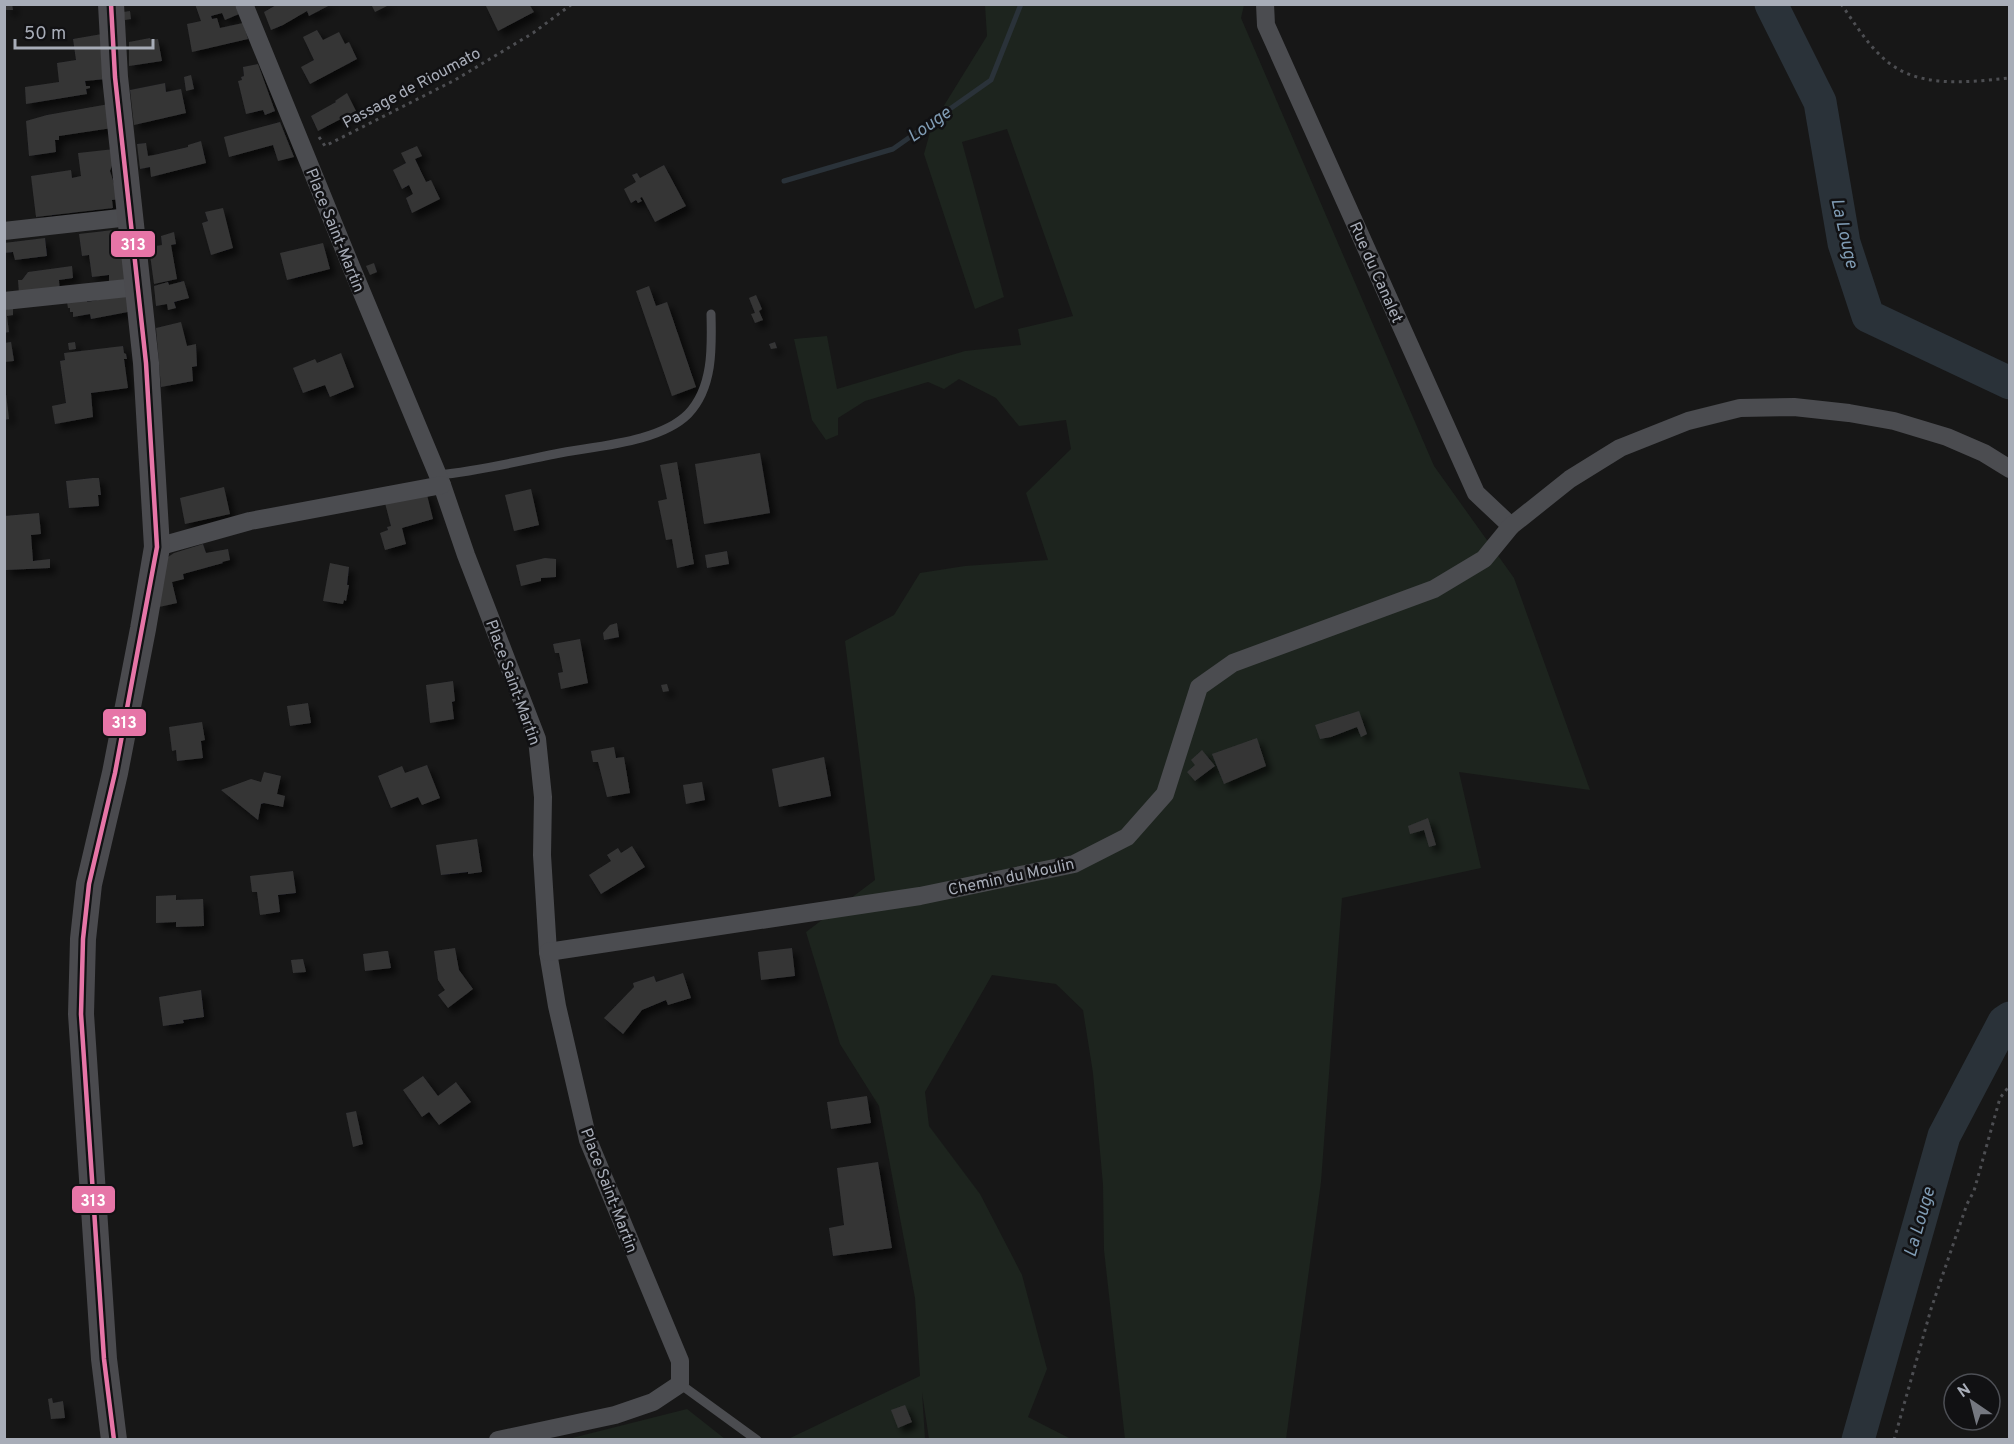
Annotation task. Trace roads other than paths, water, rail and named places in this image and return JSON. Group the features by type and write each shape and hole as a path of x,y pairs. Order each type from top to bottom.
{"street":[{"path":"111,4 115,77 146,363 157,547 115,773 89,884 83,939 81,1014 103,1348 114,1440"},
{"name":"Rue du Canalet","path":"1266,4 1266,25 1476,493 1511,526"},
{"name":"Place Saint-Martin","path":"248,6 350,264 440,480 466,555 537,739 543,797 542,855 548,952 557,1006 588,1140 680,1361 680,1384"},
{"path":"4,231 129,217"},
{"path":"4,301 137,287"},
{"name":"Chemin du Moulin","path":"548,952 920,896 1074,864 1127,837 1165,794 1199,687 1233,663 1434,589 1484,559 1511,526 1570,479 1620,448 1688,421 1740,408 1794,407 1849,413 1894,421 1947,437 1984,453 2010,468"},
{"path":"157,547 250,521 440,480"},
{"path":"498,1440 615,1415 653,1402 680,1384"}],"lane":[{"path":"440,480 556,454 608,446 673,426 689,413 699,398 707,378 712,349 711,314"},
{"path":"680,1384 757,1440"}],"waterway":[{"name":"Louge","path":"784,181 893,149 991,80 1021,4"},
{"name":"La Louge","path":"1771,4 1820,102 1844,243 1868,316 2010,383"},
{"name":"La Louge","path":"1858,1440 1944,1136 2004,1022 2010,1018"}]}
